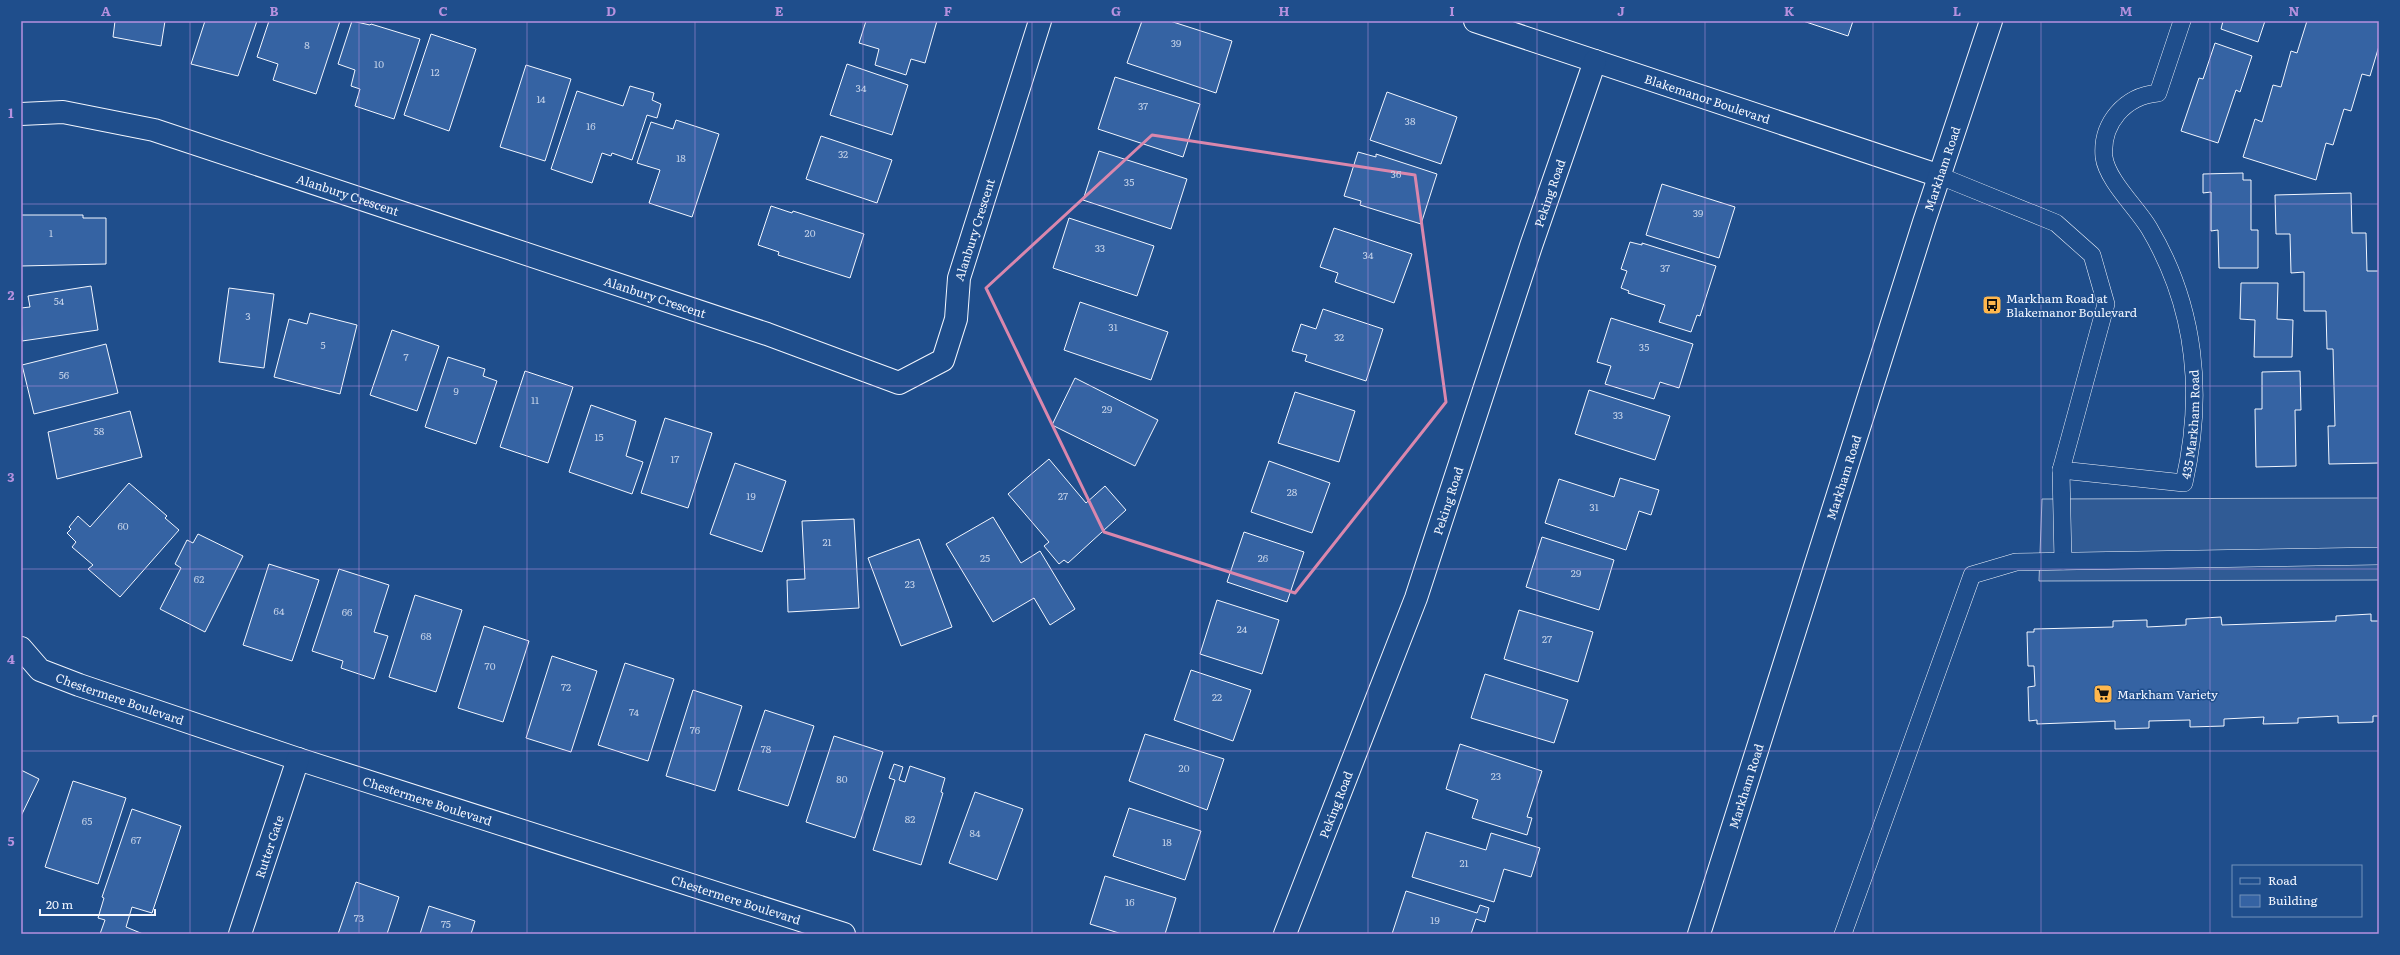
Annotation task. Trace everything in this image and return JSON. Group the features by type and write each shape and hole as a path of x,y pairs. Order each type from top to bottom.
{"street":[{"name":"Alanbury Crescent","path":"21,114 63,112 154,130 767,334 899,383 943,360 956,319 959,278 1040,21"},
{"name":"Blakemanor Boulevard","path":"1475,21 1940,176"},
{"name":"Markham Road","path":"1699,934 1940,176 1991,21"},
{"name":"Peking Road","path":"1285,934 1416,598 1531,246 1595,61"},
{"name":"Chestermere Boulevard","path":"21,648 40,670 298,759 844,934"},
{"name":"Rutter Gate","path":"240,934 298,759"}],"lane":[{"name":"435 Markham Road","path":"2060,470 2184,483 2193,441 2196,408 2194,364 2187,320 2165,258 2143,219 2112,179 2105,161 2104,147 2108,129 2117,113 2131,101 2144,95 2158,93 2182,21"},
{"path":"1940,176 2056,223 2092,255 2106,304 2060,470 2063,561"},
{"path":"1842,934 1972,576 2016,562 2379,556"}],"highlighted area":[{"path":"1152,135 1415,175 1446,402 1295,593 1104,532 986,288"}],"shaded area":[{"path":"2379,498 2379,580 2039,581 2042,499"}],"building":[{"path":"115,21 165,21 161,46 113,37"},
{"path":"205,21 257,21 238,76 191,64"},
{"path":"269,21 340,21 316,94 273,80 278,64 257,57"},
{"path":"352,21 371,24 420,39 394,119 355,106 360,89 351,86 355,70 338,64"},
{"path":"866,21 937,21 925,63 911,59 906,75 875,65 879,49 859,43"},
{"path":"1142,21 1170,21 1232,41 1216,93 1127,63"},
{"path":"1803,21 1853,21 1848,36"},
{"path":"2223,21 2265,21 2258,42 2221,29"},
{"path":"2307,21 2379,21 2379,46 2370,76 2362,74 2351,111 2344,109 2333,145 2326,143 2316,180 2243,157 2255,119 2262,122 2273,85 2281,87 2291,51 2297,53"},
{"path":"431,34 476,49 449,131 404,115"},
{"path":"2215,43 2252,56 2240,92 2236,90 2218,143 2181,131 2199,78 2203,79"},
{"path":"847,64 908,85 892,135 830,115"},
{"path":"526,65 571,79 545,161 500,147"},
{"path":"1115,77 1200,104 1183,157 1098,129"},
{"path":"630,86 654,93 652,100 661,104 657,118 647,115 632,160 612,153 611,156 602,153 592,183 551,169 577,91 623,106"},
{"path":"1387,92 1457,117 1441,164 1370,140"},
{"path":"676,120 719,134 692,217 649,203 660,170 637,163 651,122 673,129"},
{"path":"821,136 892,160 877,203 806,179"},
{"path":"1099,151 1187,179 1171,229 1083,200"},
{"path":"1358,152 1376,157 1376,154 1437,174 1421,224 1360,205 1361,201 1344,196"},
{"path":"2243,173 2243,180 2251,180 2251,230 2258,230 2258,268 2219,268 2218,230 2211,231 2211,192 2203,193 2203,174"},
{"path":"1662,184 1735,207 1719,258 1646,235"},
{"path":"2351,193 2352,233 2366,233 2367,271 2379,271 2379,463 2329,464 2328,426 2335,426 2333,349 2327,349 2326,311 2304,311 2304,272 2291,273 2290,234 2276,234 2275,195"},
{"path":"771,206 792,213 793,211 864,234 850,278 778,255 779,252 758,245"},
{"path":"21,215 83,215 83,218 106,218 106,264 21,266"},
{"path":"1069,218 1154,246 1137,296 1053,268"},
{"path":"1334,228 1412,254 1394,303 1335,282 1338,273 1320,267"},
{"path":"1630,242 1642,245 1642,243 1716,266 1700,316 1697,315 1691,332 1659,322 1665,305 1628,293 1629,291 1621,288 1627,271 1621,269"},
{"path":"2241,283 2278,283 2277,319 2293,320 2292,357 2254,357 2255,320 2240,319"},
{"path":"91,286 98,330 22,341 21,308 30,307 28,296"},
{"path":"229,288 274,294 264,368 219,362"},
{"path":"1080,302 1168,332 1151,380 1064,350"},
{"path":"1323,309 1383,329 1366,381 1305,361 1307,355 1292,351 1301,324 1316,329"},
{"path":"310,313 357,325 340,394 274,377 289,319 307,324"},
{"path":"1611,318 1693,344 1679,388 1660,382 1654,399 1605,384 1611,366 1597,362"},
{"path":"392,330 439,346 417,411 370,395"},
{"path":"106,344 118,393 34,414 22,365"},
{"path":"448,357 485,369 483,376 497,381 476,444 425,427"},
{"path":"525,371 573,387 548,463 500,447"},
{"path":"2300,371 2301,410 2295,410 2296,466 2256,467 2255,409 2262,409 2262,372"},
{"path":"1075,378 1158,420 1135,466 1052,425"},
{"path":"1589,390 1670,416 1655,460 1575,434"},
{"path":"1295,392 1355,411 1339,462 1278,443"},
{"path":"591,405 636,421 626,456 643,462 632,494 569,472"},
{"path":"130,411 142,457 57,479 48,432"},
{"path":"665,418 712,433 688,508 641,493"},
{"path":"1049,459 1086,503 1105,486 1126,510 1068,563 1064,560 1059,564 1044,546 1049,542 1008,494"},
{"path":"1269,461 1330,483 1312,533 1251,512"},
{"path":"735,463 786,481 762,552 710,534"},
{"path":"1620,478 1659,490 1651,515 1639,511 1626,550 1545,523 1559,479 1614,497"},
{"path":"129,483 167,516 165,518 179,530 120,597 88,569 93,565 72,547 76,542 67,533 71,529 69,527 78,516 90,527"},
{"path":"993,517 1021,563 1040,551 1075,609 1050,625 1034,598 993,622 946,544"},
{"path":"854,519 859,608 788,612 787,580 805,579 802,521"},
{"path":"1244,532 1304,552 1287,602 1227,582"},
{"path":"198,534 243,556 205,632 160,609 181,568 175,564 187,540 193,543"},
{"path":"1542,537 1614,560 1599,610 1526,587"},
{"path":"919,539 952,627 901,646 868,558"},
{"path":"269,564 319,580 292,661 243,645"},
{"path":"339,569 389,585 374,632 388,636 374,679 341,668 343,661 312,651"},
{"path":"415,595 462,610 436,692 389,677"},
{"path":"1217,600 1279,620 1262,674 1200,654"},
{"path":"1519,610 1593,632 1578,682 1504,659"},
{"path":"2371,614 2371,621 2379,621 2379,716 2373,716 2373,722 2338,723 2338,716 2298,718 2298,723 2263,724 2264,717 2224,719 2224,726 2190,727 2190,720 2149,721 2149,728 2115,729 2115,721 2037,724 2037,720 2029,721 2028,687 2035,686 2034,666 2028,666 2027,632 2034,632 2034,629 2113,627 2113,621 2147,620 2147,627 2186,625 2186,619 2221,617 2222,625 2336,621 2336,616"},
{"path":"484,626 529,641 503,722 458,708"},
{"path":"552,656 597,671 571,752 526,738"},
{"path":"625,663 674,679 648,761 598,745"},
{"path":"1191,670 1251,690 1233,741 1174,720"},
{"path":"1485,674 1568,700 1554,743 1471,718"},
{"path":"693,690 742,706 715,791 666,776"},
{"path":"765,710 814,726 788,806 738,790"},
{"path":"1145,734 1224,759 1207,810 1129,781"},
{"path":"834,736 883,752 855,838 806,822"},
{"path":"1460,744 1542,771 1527,817 1532,818 1527,835 1472,818 1478,800 1446,789"},
{"path":"894,764 903,767 899,780 905,782 910,766 945,778 941,792 943,793 921,865 873,850 895,780 889,778"},
{"path":"21,770 39,779 21,816"},
{"path":"73,781 126,798 98,884 45,867"},
{"path":"975,792 1023,809 997,880 949,863"},
{"path":"1129,808 1201,831 1185,880 1113,856"},
{"path":"132,809 181,826 152,913 132,907 126,927 143,934 100,934 105,920 98,918 104,898 102,897"},
{"path":"1426,832 1486,850 1491,833 1540,848 1531,877 1504,869 1494,902 1412,877"},
{"path":"1105,876 1176,898 1165,934 1122,934 1090,924"},
{"path":"356,882 399,897 387,934 338,934"},
{"path":"1406,891 1477,913 1480,905 1489,908 1485,922 1476,919 1471,934 1392,934"},
{"path":"429,906 475,921 471,934 420,934"}],"place":[{"name":"Markham Road at Blakemanor Boulevard","path":"1992,305"},
{"name":"Markham Variety","path":"2103,694"}]}
